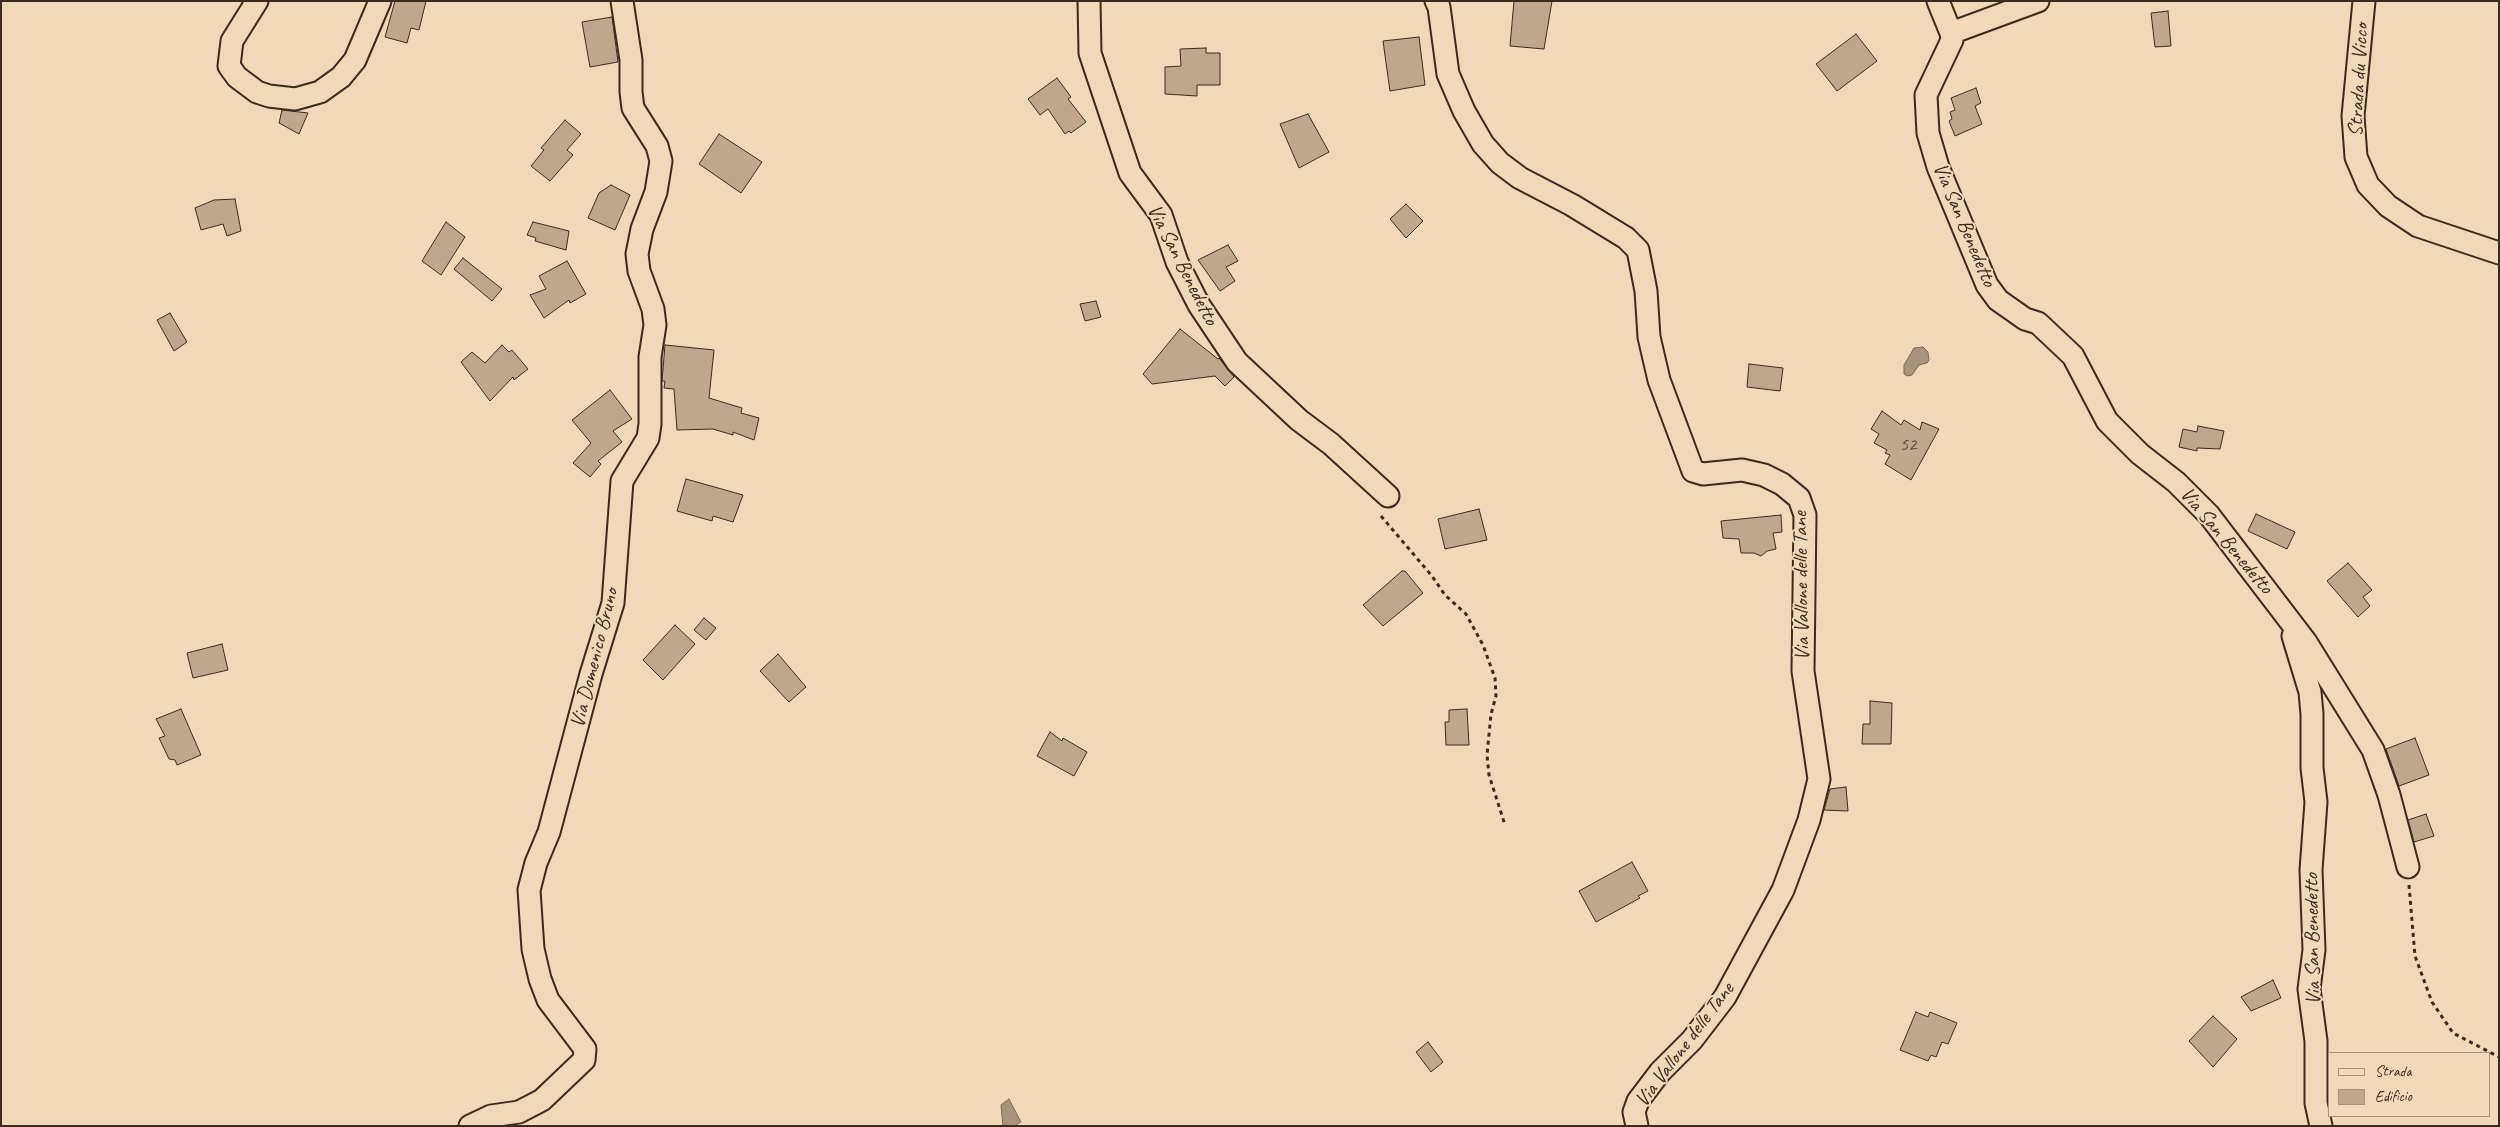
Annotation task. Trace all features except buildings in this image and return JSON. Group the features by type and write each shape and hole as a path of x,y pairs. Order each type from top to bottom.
{"street":[{"path":"257,1 232,41 229,66 246,85 257,92 276,98 295,99 320,92 341,77 356,60 380,1"},
{"name":"Via Domenico Bruno","path":"470,1126 492,1116 518,1112 542,1100 584,1060 585,1049 548,1000 540,979 533,949 529,890 536,863 549,832 591,674 613,604 622,481 648,438 650,424 650,356 655,325 653,309 639,271 637,254 642,229 656,192 661,161 657,146 634,108 630,92 631,60 622,1"},
{"name":"Via San Benedetto","path":"1089,1 1090,52 1130,173 1161,215 1177,262 1199,305 1237,362 1299,420 1331,444 1384,504"},
{"name":"Via Vallone delle Tane","path":"1436,1 1439,7 1448,74 1464,111 1483,144 1500,163 1520,178 1572,205 1626,238 1638,250 1646,291 1649,337 1659,380 1693,471 1703,474 1742,470 1764,475 1782,484 1799,498 1805,515 1803,670 1819,779 1809,820 1783,890 1725,998 1692,1040 1660,1072 1638,1101 1634,1112 1637,1126"},
{"path":"1938,1 1951,33 2038,1"},
{"name":"Strada du Vicco","path":"2364,1 2353,116 2356,157 2368,184 2388,206 2418,226 2499,254"},
{"name":"Via San Benedetto","path":"1951,33 1952,40 1926,95 1927,127 1938,167 1987,285 1998,300 2025,319 2038,323 2073,356 2107,420 2140,454 2176,482 2209,515 2306,642 2373,750 2389,795 2408,867"},
{"name":"Via San Benedetto","path":"2280,608 2298,649 2310,699 2312,768 2316,802 2311,870 2314,950 2309,989 2316,1041 2316,1103 2321,1126"}],"path":[{"path":"1384,504 1445,595 1466,614 1483,645 1495,678 1496,696 1490,722 1487,755 1489,775 1505,825"},
{"path":"2408,867 2415,956 2432,1002 2453,1033 2489,1052"}],"shaded area":[{"path":"1923,347 1928,352 1929,360 1927,363 1919,365 1912,375 1907,376 1904,374 1904,365 1914,348"},
{"path":"1009,1099 1021,1122 1014,1126 1003,1126 1001,1105"}]}
